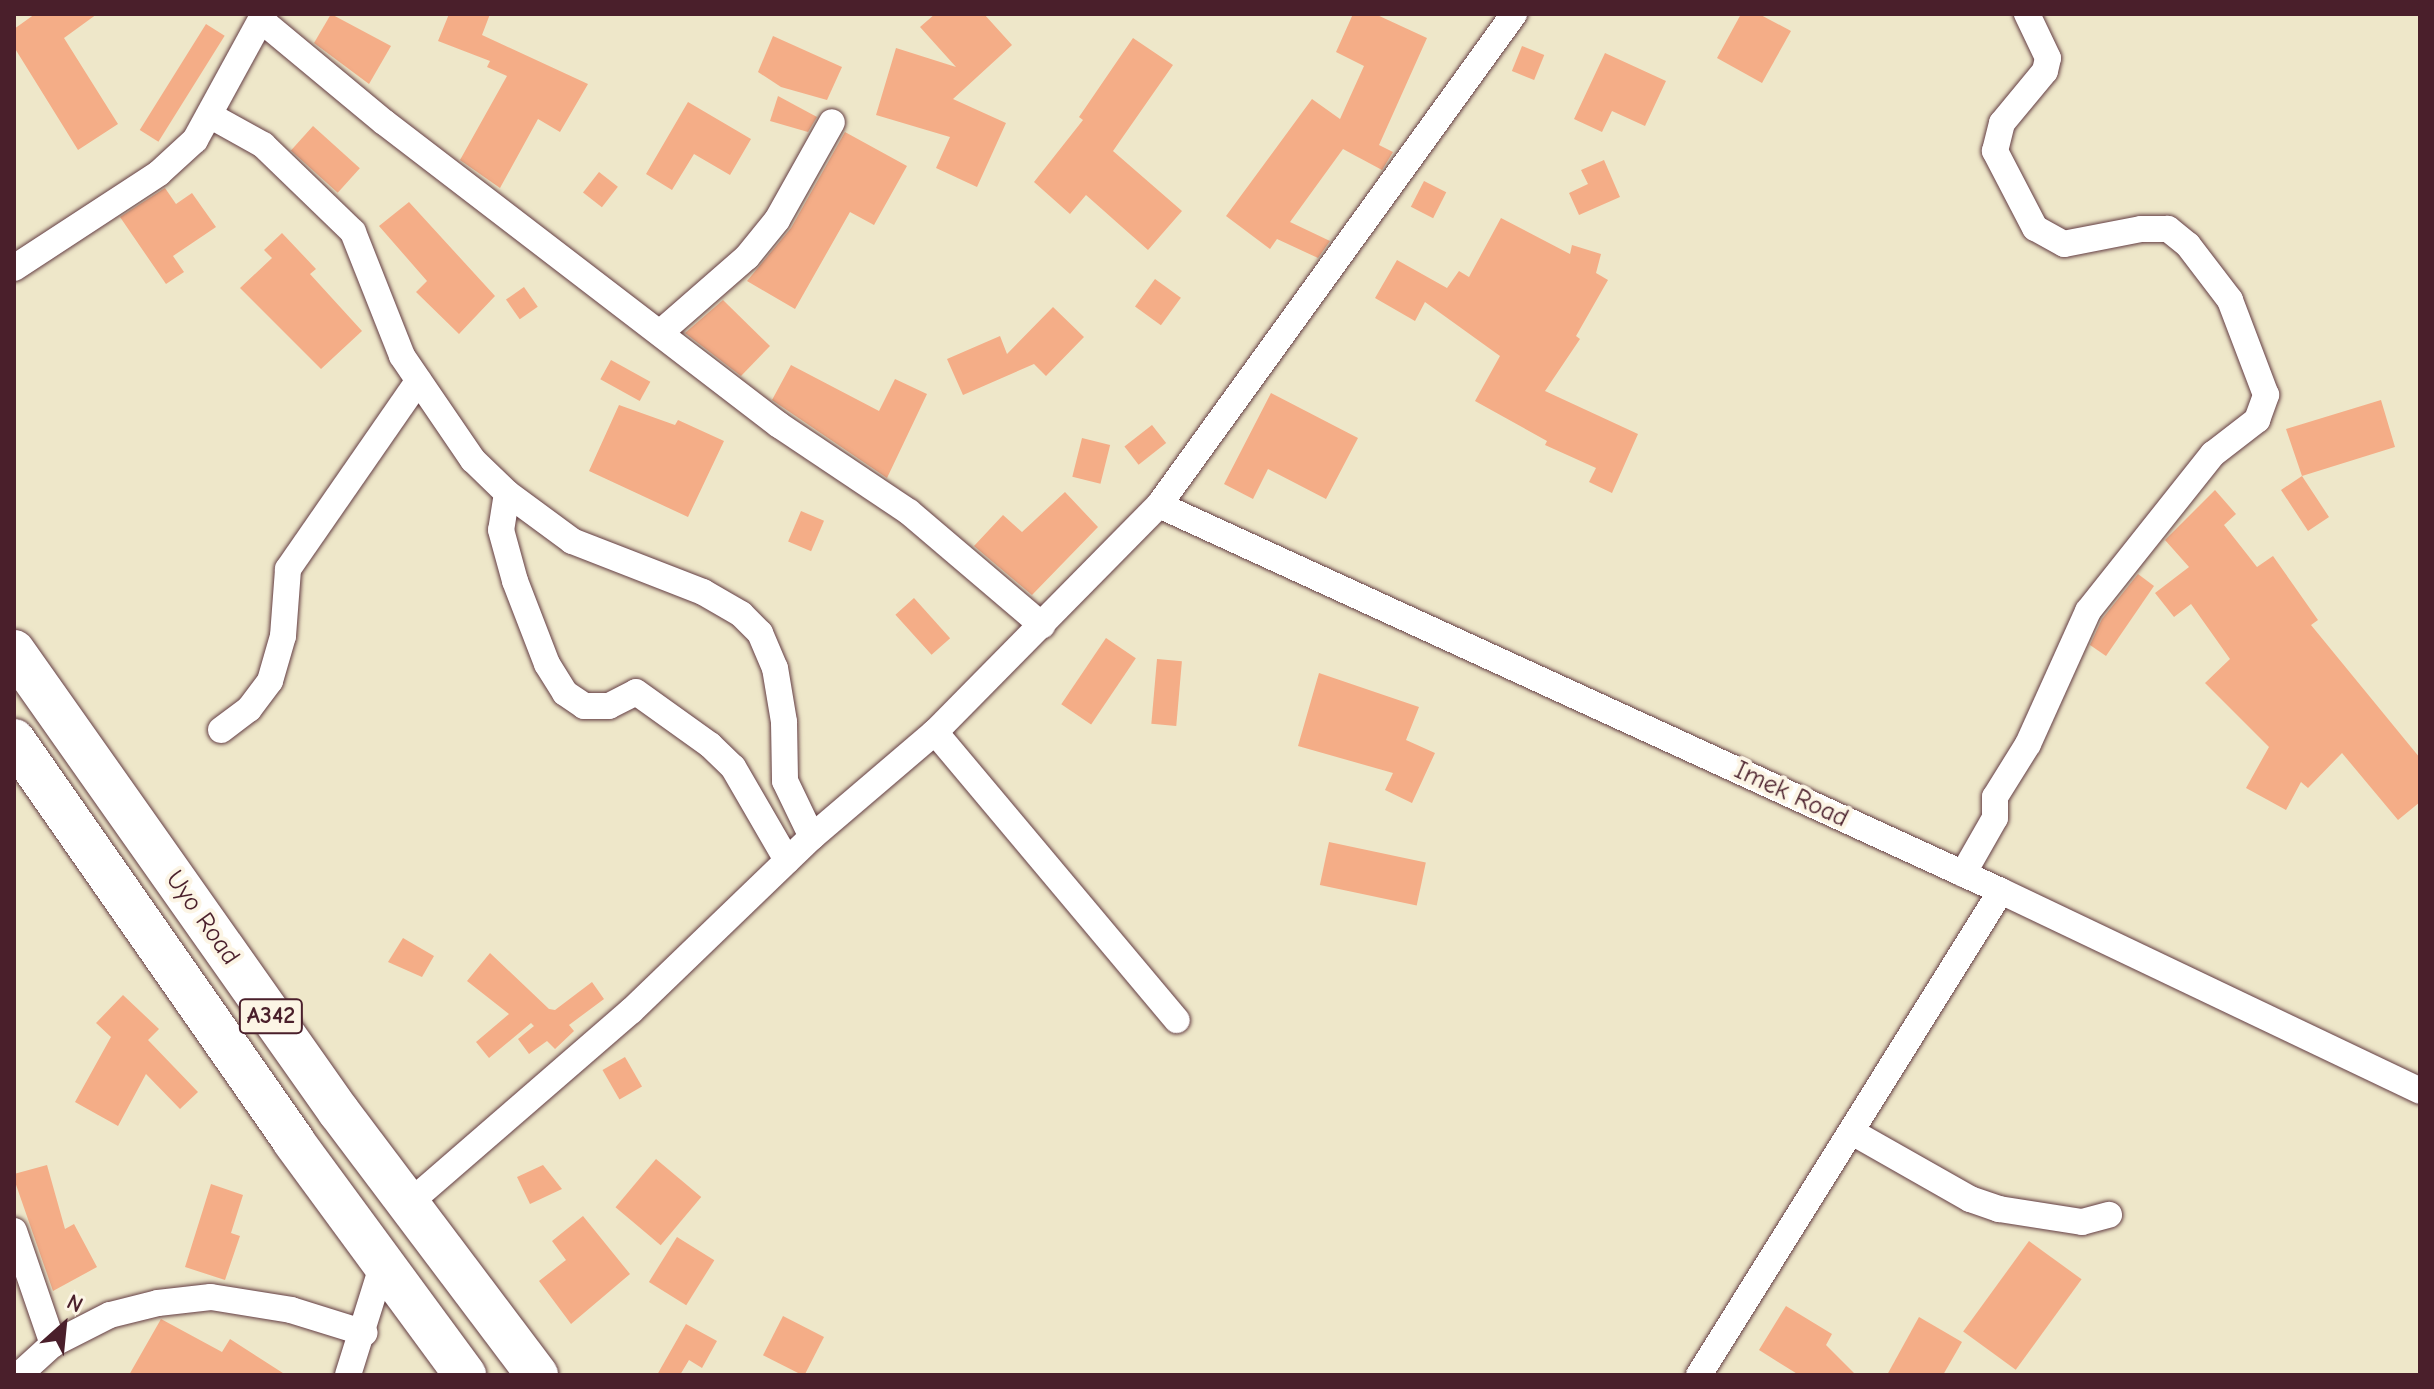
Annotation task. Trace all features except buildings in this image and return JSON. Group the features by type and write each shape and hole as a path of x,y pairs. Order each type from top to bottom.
{"highway":[{"name":"Uyo Road","path":"14,651 407,1205 537,1375"},
{"name":"Uyo Road","path":"14,740 465,1375"}],"street":[{"path":"407,1205 631,1011 812,837 935,732 1159,505 1514,14"},
{"path":"1963,874 1995,818 1995,797 2028,744 2088,611 2213,454 2257,420 2266,395 2230,300 2188,245 2168,229 2141,229 2064,244 2035,228 1995,151 2002,123 2045,71 2048,58 2046,44 2027,14"},
{"path":"14,268 159,173 195,140 263,17 384,122 779,425 909,512 1042,625"},
{"path":"211,116 263,145 353,232 402,356 473,460 507,493 572,541 703,592 741,614 760,633 775,668 784,722 785,781 812,837"},
{"path":"661,332 747,257 777,220 832,122"},
{"path":"221,730 249,709 270,681 283,636 288,569 418,381"},
{"path":"507,493 501,530 515,581 547,664 565,693 584,706 609,706 636,692 710,745 733,767 787,860"},
{"name":"Imek Road","path":"1159,505 2001,891 2420,1091"},
{"path":"935,732 1177,1020"},
{"path":"1699,1375 2001,891"},
{"path":"1852,1132 1970,1199 1999,1209 2082,1222 2109,1215"},
{"path":"14,1231 53,1344"},
{"path":"348,1375 365,1333 383,1263"},
{"path":"19,1375 53,1344 110,1315 211,1297 291,1310 365,1333"}]}
